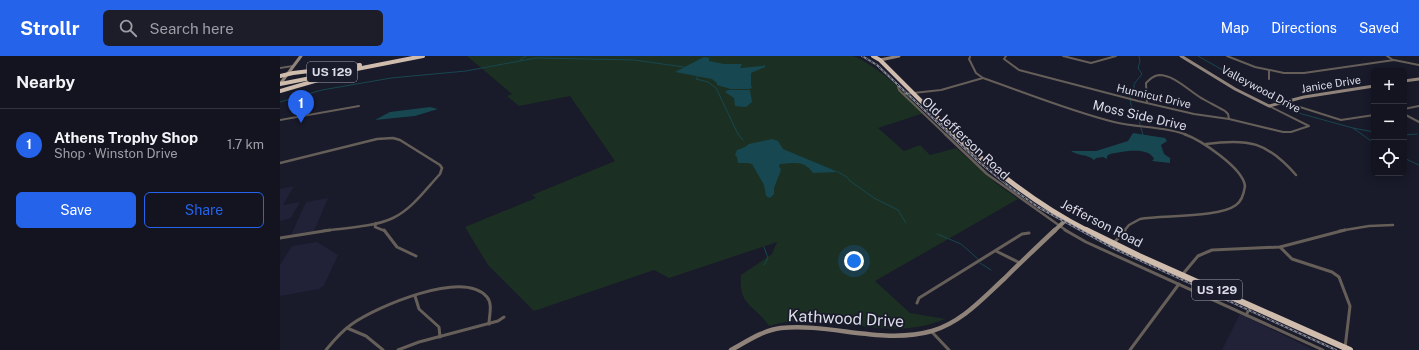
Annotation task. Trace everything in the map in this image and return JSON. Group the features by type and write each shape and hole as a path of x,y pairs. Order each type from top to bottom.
{"highway":[{"name":"US 129","path":"280,83 412,56"},
{"name":"US 129","path":"289,81 423,56"},
{"name":"Jefferson Road","path":"873,56 879,58 963,142 1026,194 1067,219 1114,243 1347,349"},
{"path":"280,76 375,63"},
{"path":"280,91 386,63"}],"street":[{"path":"280,83 301,56"},
{"path":"879,58 899,56"},
{"path":"970,56 969,59 976,73 983,78"},
{"name":"Hunnicut Drive","path":"1006,56 1004,59 1019,70 1147,103 1229,119 1285,133 1308,127"},
{"path":"1063,56 1091,63 1116,56"},
{"name":"Valleywood Drive","path":"1181,56 1235,89 1306,123 1309,126 1308,127"},
{"path":"1227,56 1246,65 1286,74 1304,74 1394,60"},
{"path":"1387,56 1394,60 1419,65"},
{"path":"280,68 293,66"},
{"path":"1157,70 1159,75"},
{"path":"1269,71 1269,79"},
{"path":"1147,103 1146,83 1153,76 1159,75 1175,79 1195,94 1225,111 1228,114 1229,119"},
{"path":"903,94 940,90 983,78"},
{"name":"Moss Side Drive","path":"983,78 1108,120 1179,132 1191,136 1205,144 1243,179 1245,189 1239,203 1232,208 1224,211 1140,219 1128,225 1114,243"},
{"path":"1407,81 1419,79"},
{"name":"Janice Drive","path":"1269,106 1282,102 1371,87"},
{"name":"Old Jefferson Road","path":"898,88 980,169 1059,227 1086,242 1322,350"},
{"path":"1282,102 1341,120 1371,115"},
{"path":"280,120 359,106"},
{"path":"1407,108 1419,106"},
{"path":"1407,116 1419,122"},
{"path":"280,163 365,142 388,138 400,140 440,165 442,170 405,211 393,218 376,223 280,238"},
{"path":"1205,144 1233,142 1265,148 1277,155 1296,174"},
{"name":"Kathwood Drive","path":"731,350 766,332 780,328 820,328 896,335 931,331 949,324 964,316 1067,219"},
{"path":"376,223 375,227 384,230 397,247 416,256"},
{"path":"1182,275 1198,256 1208,251 1218,249 1260,249 1280,247 1340,231 1369,226 1393,225"},
{"path":"917,303 919,298 1022,234 1029,234"},
{"path":"1280,247 1292,258 1332,272 1339,277 1348,297 1350,306 1347,349"},
{"path":"996,251 1020,264"},
{"path":"1130,350 1179,284"},
{"path":"326,350 347,328 376,310 415,296 452,287 465,287 478,290 486,295 489,301 489,324"},
{"path":"415,296 419,309 439,327 440,337"},
{"path":"1246,315 1251,305"},
{"path":"398,350 489,324 504,317"},
{"path":"347,328 370,338 383,350"},
{"path":"931,331 949,350"}],"shaded area":[{"path":"467,56 853,56 862,60 891,81 924,113 878,128 904,151 920,145 930,155 956,148 997,184 1018,199 875,281 910,313 945,319 922,326 900,329 877,328 812,321 791,322 769,326 745,299 742,293 741,275 772,254 777,242 669,278 654,270 534,311 488,265 465,227 536,198 532,195 615,161 570,96 519,106 507,96 512,94"},
{"path":"704,57 709,58 709,61 724,64 741,64 741,68 765,65 765,67 751,73 752,88 749,89 731,89 717,85 717,83 712,79 675,72"},
{"path":"728,90 750,90 752,102 746,107 735,106 734,98 725,92"},
{"path":"430,107 438,109 415,116 375,120 390,112"},
{"path":"1133,133 1165,138 1167,141 1161,145 1164,154 1170,158 1170,163 1152,161 1154,159 1151,155 1141,151 1128,151 1110,154 1107,156 1107,159 1103,157 1096,158 1094,160 1071,151 1096,151 1128,141"},
{"path":"772,139 778,141 783,149 838,172 813,173 803,164 780,164 779,166 781,170 774,188 774,194 770,198 766,196 764,185 752,164 738,163 735,155 737,150 749,144"},
{"path":"294,186 283,205 300,202 291,218 280,221 280,189"},
{"path":"328,198 314,231 291,235 306,202"},
{"path":"317,242 338,255 324,285 319,289 280,296 280,265 292,246"},
{"path":"1240,314 1314,350 1222,350"}],"waterway":[{"path":"520,60 526,56"},
{"path":"1139,56 1140,61 1138,68 1142,74 1134,84 1134,91 1130,96 1131,105 1138,117 1143,135"},
{"path":"1198,56 1277,102"},
{"path":"280,102 322,90 391,78 466,71 536,58 634,60 684,67"},
{"path":"698,76 696,79 708,82 716,88 738,134 743,140"},
{"path":"1279,104 1302,114 1353,128"},
{"path":"1353,128 1371,131"},
{"path":"1353,128 1371,141"},
{"path":"1407,135 1417,134"},
{"path":"1407,159 1419,165"},
{"path":"838,172 847,177 850,181 874,198 898,210 906,223"},
{"path":"937,234 961,244 978,259"},
{"path":"764,247 768,258 764,265"},
{"path":"980,263 991,270"}],"railway":[{"path":"862,56 877,65 979,162 1011,188 1038,207 1115,249 1336,350"}],"place":[{"name":"Athens Trophy Shop","path":"301,123"}]}
